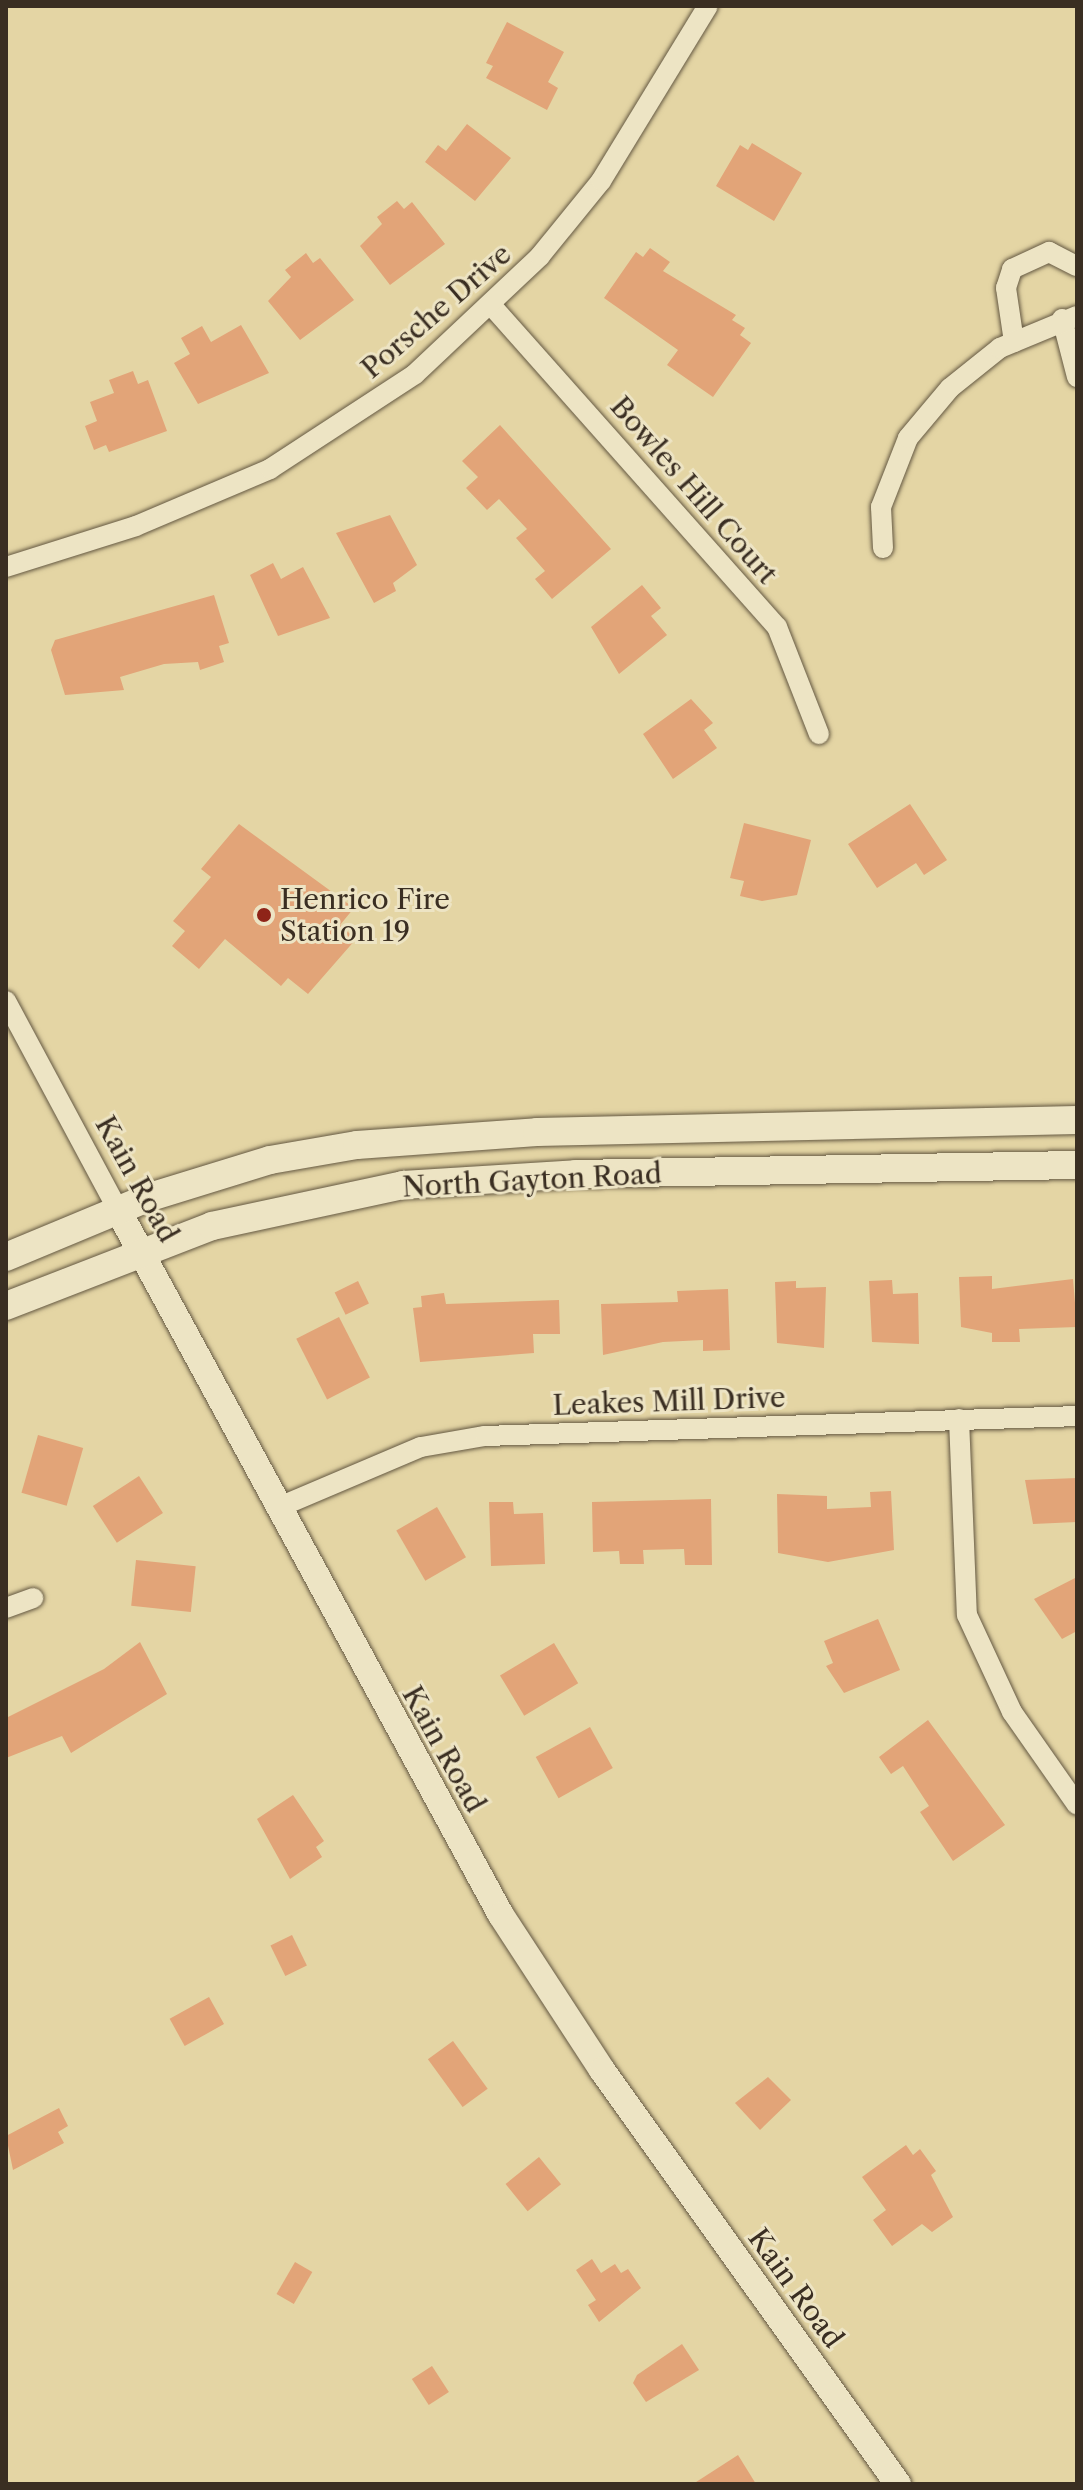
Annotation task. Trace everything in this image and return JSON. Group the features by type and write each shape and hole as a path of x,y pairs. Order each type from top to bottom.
{"main road":[{"name":"North Gayton Road","path":"6,1257 118,1210 270,1160 357,1145 537,1132 1077,1120"},
{"name":"North Gayton Road","path":"6,1306 140,1251 282,1206 403,1185 576,1174 1077,1165"}],"street":[{"name":"Porsche Drive","path":"6,567 136,526 270,469 415,374 492,306 601,181 708,6"},
{"path":"1014,342 1006,288 1012,269 1049,252 1077,266"},
{"name":"Bowles Hill Court","path":"492,306 777,627 819,734"},
{"path":"883,548 881,507 908,438 950,388 1014,342 1069,317 1077,377"},
{"name":"Kain Road","path":"6,1001 277,1508 536,1972 898,2484"},
{"name":"Leakes Mill Drive","path":"277,1508 421,1447 485,1436 1077,1416"},
{"path":"959,1419 967,1615 1012,1712 1077,1805"},
{"path":"6,1608 33,1598"}],"building":[{"path":"507,22 564,52 548,82 558,88 547,110 486,78 493,66 486,63"},
{"path":"467,124 511,158 475,201 425,162 438,145 446,151"},
{"path":"752,143 802,173 774,221 716,186 740,145 748,150"},
{"path":"397,201 404,209 412,202 445,244 390,285 360,246 382,224 377,217"},
{"path":"650,248 670,262 663,271 736,315 732,320 745,328 740,335 751,343 713,397 667,365 678,350 604,298 636,252 643,257"},
{"path":"306,253 313,263 320,258 354,300 300,340 268,301 291,277 285,270"},
{"path":"241,325 269,373 198,404 174,363 190,354 181,338 202,326 211,342"},
{"path":"133,371 138,384 148,380 167,431 109,452 106,445 94,450 85,426 97,421 90,402 114,393 109,380"},
{"path":"500,425 611,549 552,599 535,579 545,571 516,538 527,529 499,499 487,510 466,488 478,477 462,461"},
{"path":"390,515 417,565 393,583 396,591 374,603 336,533"},
{"path":"273,563 281,579 303,567 330,618 278,636 250,575"},
{"path":"642,585 661,608 651,616 667,635 619,674 591,627"},
{"path":"214,595 229,643 219,646 224,662 200,670 198,662 164,664 120,677 124,690 65,695 51,650 55,640"},
{"path":"691,699 713,723 704,730 717,748 673,779 643,734"},
{"path":"910,804 947,860 924,875 916,863 877,888 848,844"},
{"path":"744,823 811,840 797,895 762,901 740,896 744,881 730,878"},
{"name":"Henrico Fire Station 19","path":"239,824 354,908 340,925 356,939 308,994 288,978 281,986 225,939 199,969 172,946 185,931 173,921 211,877 201,869"},
{"path":"992,1276 992,1289 1073,1279 1077,1327 1019,1329 1020,1342 992,1342 992,1333 961,1327 959,1277"},
{"path":"892,1280 893,1294 918,1293 919,1344 872,1342 869,1281"},
{"path":"358,1281 369,1303 346,1315 335,1292"},
{"path":"796,1281 796,1288 826,1287 824,1348 777,1343 775,1282"},
{"path":"728,1289 730,1350 703,1351 703,1340 663,1342 603,1355 601,1304 678,1302 677,1291"},
{"path":"444,1293 446,1304 559,1300 560,1334 533,1334 534,1353 420,1362 413,1308 422,1307 421,1296"},
{"path":"339,1317 370,1378 327,1399 296,1339"},
{"path":"38,1435 83,1448 67,1506 21,1493"},
{"path":"139,1476 163,1513 117,1543 93,1506"},
{"path":"1077,1478 1077,1522 1033,1524 1025,1480"},
{"path":"891,1491 894,1550 828,1562 778,1553 777,1494 827,1496 827,1509 871,1507 870,1492"},
{"path":"711,1499 712,1565 685,1565 684,1549 643,1550 644,1564 620,1564 619,1551 593,1552 592,1502"},
{"path":"489,1502 513,1502 514,1514 543,1513 545,1564 491,1566"},
{"path":"437,1507 466,1557 425,1581 396,1530"},
{"path":"136,1560 196,1566 191,1612 131,1606"},
{"path":"1077,1577 1077,1631 1062,1639 1034,1599"},
{"path":"878,1619 900,1670 844,1693 826,1666 833,1663 824,1641"},
{"path":"140,1642 167,1694 71,1753 62,1736 6,1758 6,1718 104,1669"},
{"path":"554,1643 578,1683 524,1716 500,1675"},
{"path":"928,1720 1005,1825 953,1861 920,1812 929,1806 903,1766 891,1774 879,1757"},
{"path":"590,1727 613,1768 559,1798 536,1757"},
{"path":"293,1795 324,1841 316,1847 322,1857 290,1879 257,1819"},
{"path":"292,1935 307,1966 285,1976 270,1946"},
{"path":"209,1997 224,2024 185,2046 170,2019"},
{"path":"453,2041 488,2089 463,2107 428,2059"},
{"path":"768,2077 791,2100 760,2130 735,2103"},
{"path":"59,2108 68,2126 58,2132 64,2143 13,2170 6,2136"},
{"path":"906,2145 913,2155 920,2149 936,2171 931,2175 953,2217 932,2232 922,2224 892,2246 873,2220 886,2210 862,2177"},
{"path":"539,2157 561,2184 528,2211 506,2184"},
{"path":"592,2259 601,2273 615,2264 621,2273 628,2269 641,2288 599,2322 588,2305 596,2300 576,2270"},
{"path":"295,2262 312,2272 294,2304 276,2294"},
{"path":"682,2344 699,2370 646,2402 633,2383 637,2375"},
{"path":"432,2366 449,2392 429,2405 412,2379"},
{"path":"738,2455 756,2484 693,2484"}],"place":[{"name":"Henrico Fire Station 19","path":"264,915"}]}
